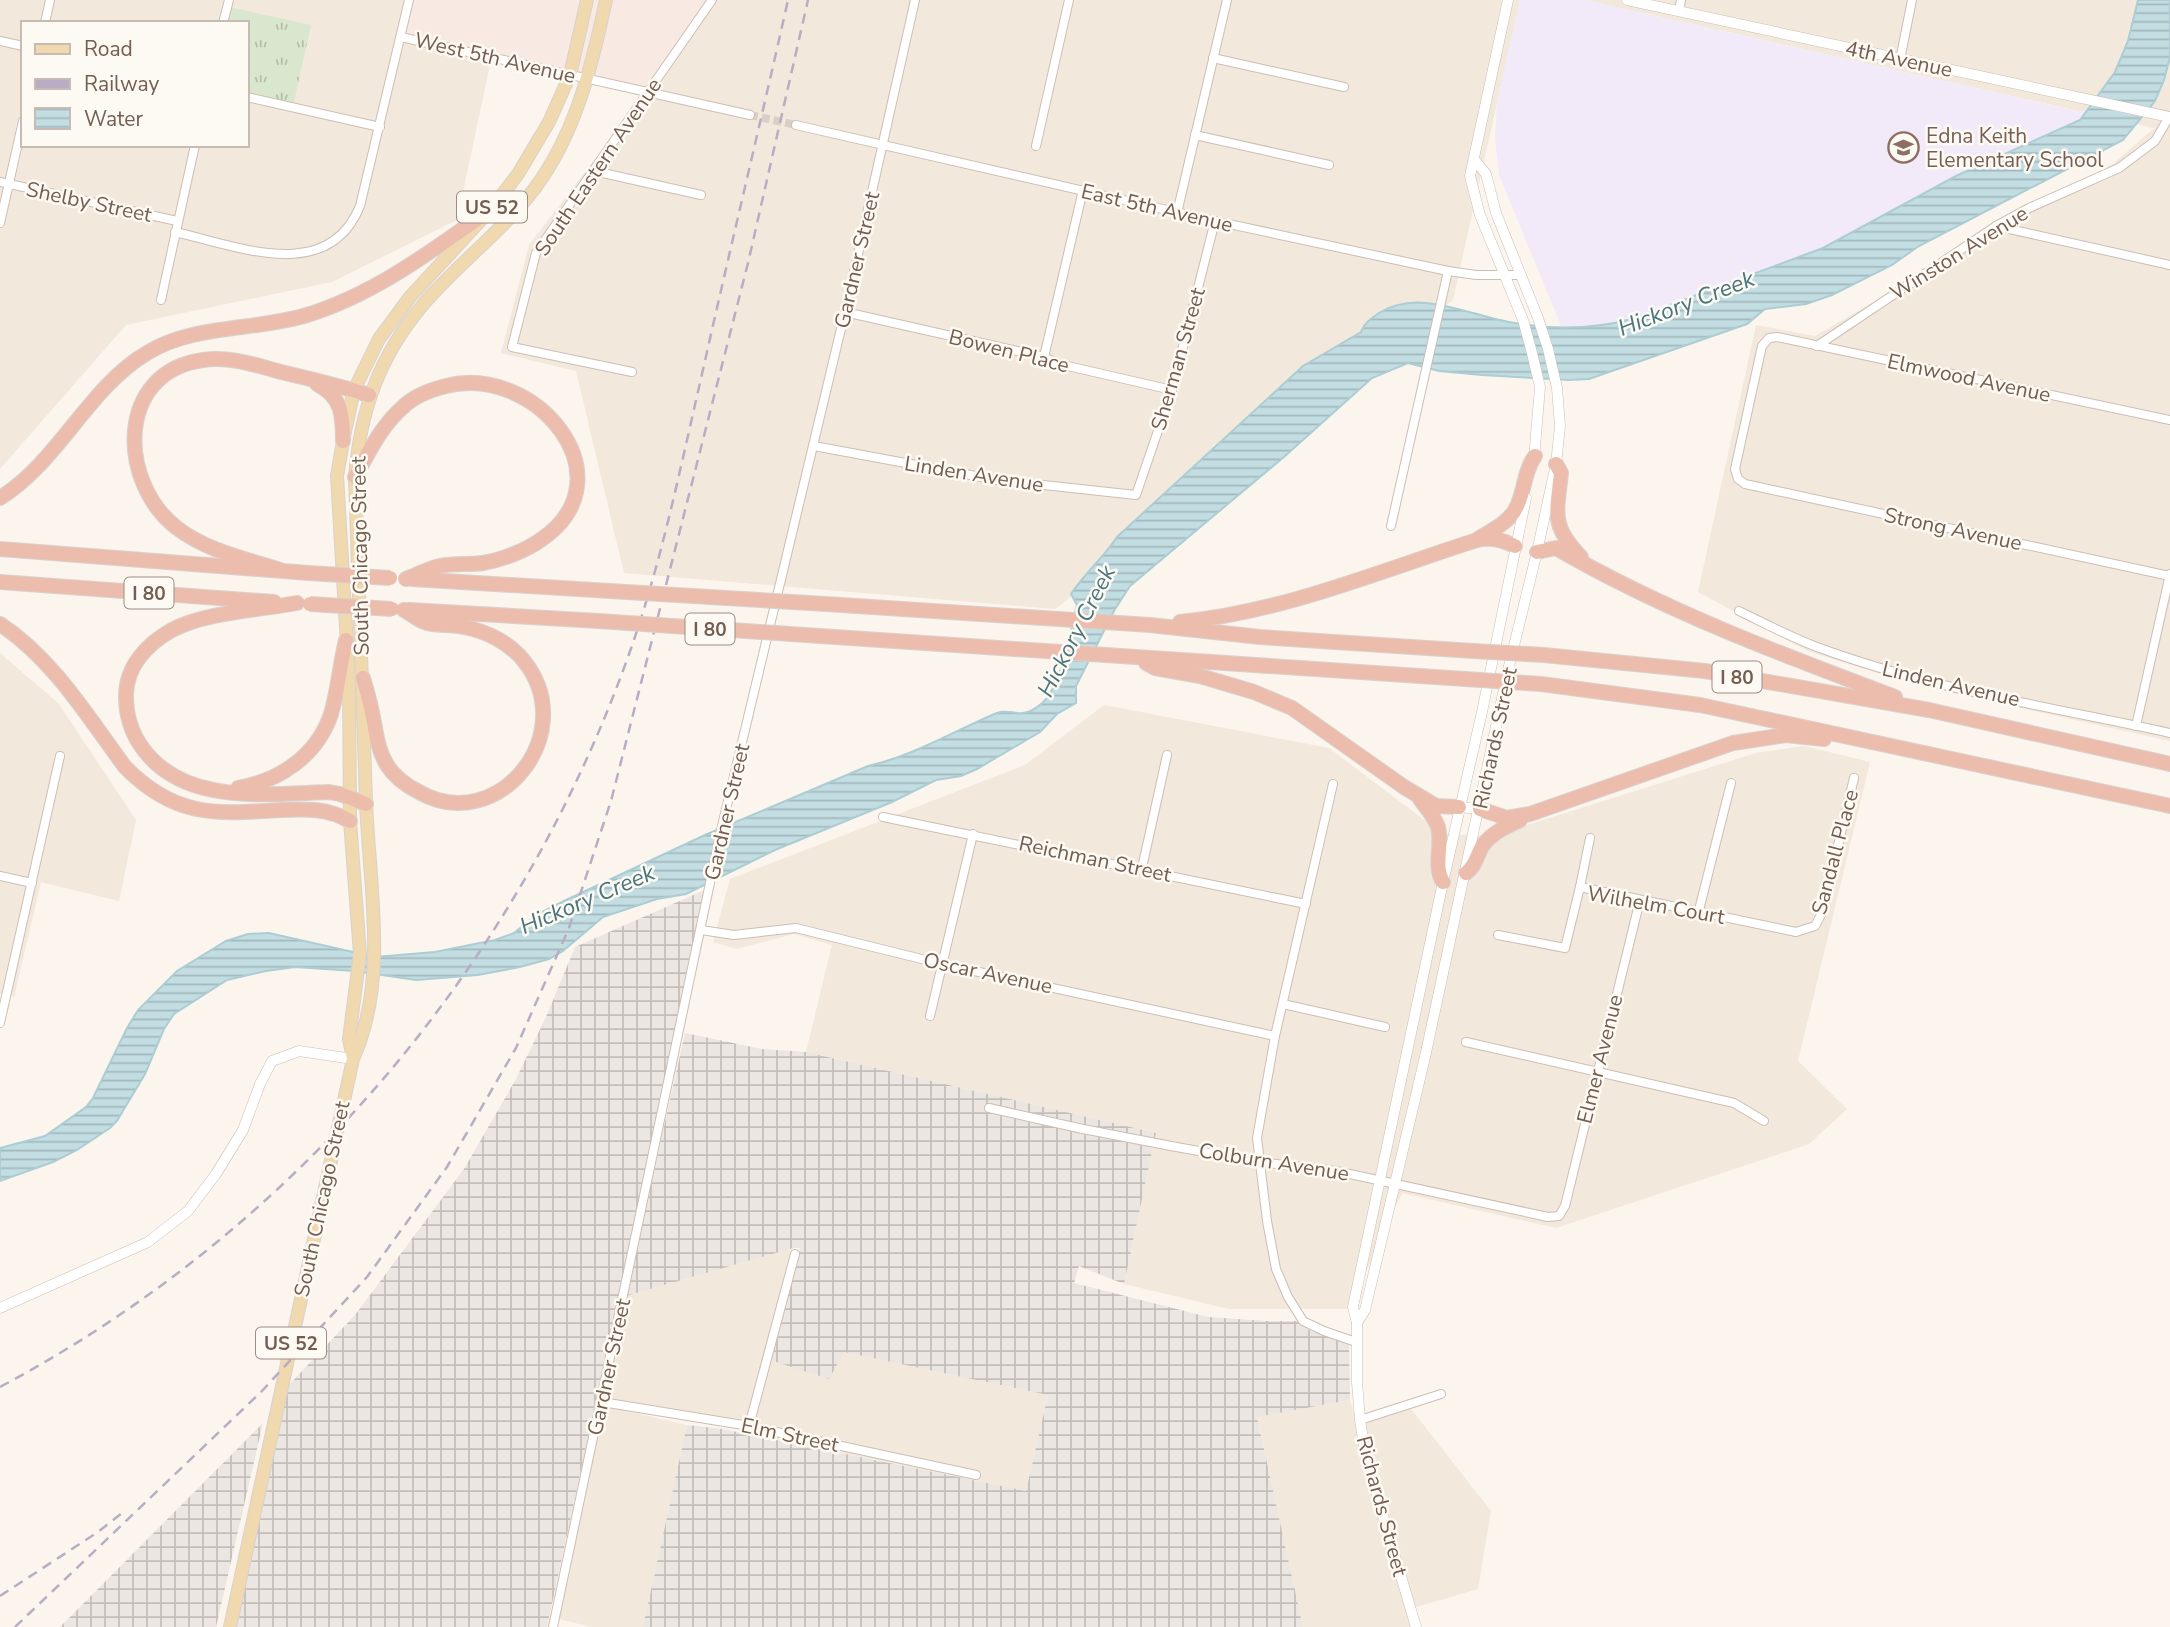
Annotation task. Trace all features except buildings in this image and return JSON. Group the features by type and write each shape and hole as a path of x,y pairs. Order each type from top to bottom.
{"highway":[{"path":"0,498 31,474 125,369 149,352 186,337 274,323 334,305 390,278 491,209"},
{"path":"280,570 217,550 189,536 167,519 150,497 139,474 135,448 136,419 144,398 152,386 169,371 204,359 231,360 369,395"},
{"path":"307,378 326,388 340,405 343,415 343,441"},
{"path":"355,477 383,427 405,405 429,391 455,384 482,383 509,390 532,401 554,420 568,441 577,464 573,502 564,519 542,540 485,563 438,566 406,579"},
{"path":"1477,540 1516,509 1527,468 1535,456"},
{"path":"1556,464 1561,472 1556,503 1557,521 1567,543 1595,570"},
{"path":"1150,625 1221,618 1262,610 1477,540 1502,540 1515,546"},
{"path":"1537,552 1556,548 1595,570 1764,648 1929,710"},
{"name":"I 80","path":"0,549 309,573 1150,625 1260,637 1544,655 1705,671 1929,710 2170,764"},
{"name":"I 80","path":"0,582 1541,684 1700,705 2170,806"},
{"path":"304,604 202,618 174,629 150,644 135,662 126,687 126,713 133,735 149,758 172,777 196,787 250,794 329,792 366,804"},
{"path":"363,678 372,710 376,741 387,766 407,786 429,798 456,802 478,799 503,789 521,773 534,756 542,732 544,706 536,681 523,659 502,642 477,631 464,626 426,623 398,609"},
{"path":"0,624 32,647 125,767 160,795 183,806 214,813 315,808 350,821"},
{"path":"223,790 252,785 278,776 299,762 320,737 331,715 346,640"},
{"path":"1135,658 1154,668 1200,676 1254,692 1292,708 1414,793 1436,806 1459,807"},
{"path":"1466,873 1473,866 1482,846 1493,834 1530,814 1733,743 1786,735 1885,744"},
{"path":"1414,793 1438,827 1439,876 1443,882"},
{"path":"1480,809 1507,818 1530,814"}],"main road":[{"name":"South Chicago Street","path":"230,1627 353,1059 361,1040 362,1000 350,821 346,640 337,475 354,390 379,339 410,297 491,209 518,174 549,122 570,75 587,0"},
{"name":"South Chicago Street","path":"362,1000 375,954 366,804 355,477 358,440 369,395 392,347 421,307 536,187 558,149 588,79 606,0"}],"street":[{"path":"45,21 50,0"},
{"path":"224,21 229,0"},
{"path":"248,97 380,127 409,0"},
{"name":"South Eastern Avenue","path":"632,372 512,347 536,253 712,0"},
{"name":"Gardner Street","path":"553,1627 722,826 814,446 915,0"},
{"path":"1036,146 1069,0"},
{"path":"1177,213 1227,0"},
{"name":"Richards Street","path":"1416,1627 1366,1458 1360,1420 1353,1307 1535,456 1540,387 1522,320 1480,215 1470,176 1508,0"},
{"name":"4th Avenue","path":"1628,0 1680,5 1900,60 2169,117"},
{"path":"1900,60 1912,0"},
{"name":"West 5th Avenue","path":"401,37 588,79"},
{"path":"0,41 21,46"},
{"path":"1213,58 1344,87"},
{"path":"588,79 750,116"},
{"name":"Winston Avenue","path":"1817,346 1996,226 2029,208 2119,168 2155,141 2169,117"},
{"name":"East 5th Avenue","path":"796,125 1177,213 1448,271 1521,275"},
{"name":"Shelby Street","path":"175,232 282,256 332,244 350,227 360,206 380,127"},
{"path":"0,223 4,183 21,128"},
{"path":"1195,135 1329,165"},
{"path":"161,300 195,147"},
{"name":"Richards Street","path":"1356,1323 1365,1311 1466,873 1509,666 1556,464 1560,426 1557,388 1538,318 1496,213 1486,174 1474,159"},
{"path":"594,171 701,195"},
{"name":"Shelby Street","path":"4,183 177,221"},
{"path":"1044,357 1083,190"},
{"name":"Sherman Street","path":"1136,495 1172,390 1214,221"},
{"path":"1996,226 2170,265"},
{"path":"1391,526 1448,271"},
{"name":"Bowen Place","path":"845,312 1044,357 1059,364 1172,390"},
{"name":"Elmwood Avenue","path":"1738,479 1735,469 1762,346 1769,338 1777,337 2170,421"},
{"name":"Linden Avenue","path":"814,446 997,480 1136,495"},
{"name":"Strong Avenue","path":"1738,479 1745,484 2170,575"},
{"path":"1515,546 1537,552"},
{"path":"2136,726 2170,575"},
{"name":"Linden Avenue","path":"1739,611 1814,646 1870,665 2170,733"},
{"path":"0,1023 4,988 32,883 60,755"},
{"path":"1142,868 1167,755"},
{"name":"Sandall Place","path":"1815,926 1822,913 1854,779"},
{"path":"1699,910 1731,783"},
{"path":"1333,784 1275,1036 1257,1138 1276,1269 1288,1297 1303,1321 1356,1342"},
{"path":"1459,807 1480,809"},
{"name":"Reichman Street","path":"883,817 1142,868 1306,904"},
{"path":"930,1016 973,834"},
{"path":"1580,887 1590,838"},
{"path":"0,876 32,883"},
{"name":"Wilhelm Court","path":"1499,935 1565,948 1580,887 1796,932 1815,926"},
{"name":"Elmer Avenue","path":"1559,1216 1565,1206 1640,900"},
{"name":"Oscar Avenue","path":"701,930 734,935 796,928 942,964 1275,1036"},
{"path":"1283,1004 1385,1027"},
{"path":"1466,1042 1734,1103 1764,1121"},
{"path":"0,1308 148,1242 188,1211 216,1174 243,1130 260,1084 272,1061 299,1051 353,1059"},
{"name":"Colburn Avenue","path":"989,1108 1083,1129 1259,1162 1336,1171 1548,1217 1559,1216"},
{"path":"749,1426 795,1254"},
{"path":"1360,1420 1441,1394"},
{"name":"Elm Street","path":"602,1402 749,1426 976,1475"}],"shaded area":[{"path":"0,0 412,0 492,55 457,220 332,282 126,325 0,469"},
{"path":"412,0 709,0 648,90 404,36"},
{"path":"709,0 1520,0 1453,300 1055,609 624,573 576,371 501,353 529,245 648,90"},
{"path":"1520,0 1585,0 2085,111 2080,120 1956,176 1823,248 1632,319 1607,325 1562,328 1499,175 1495,138 1497,103"},
{"path":"1585,0 2170,0 2170,741 1912,684 1808,651 1698,592 1756,325 1815,336 2114,163 2154,128"},
{"path":"0,653 59,704 136,820 119,901 41,882 14,997 0,993"},
{"path":"1104,705 1329,748 1443,834 1492,836 1756,753 1804,746 1870,762 1798,1061 1847,1109 1809,1144 1556,1228 1402,1193 1349,1309 1229,1309 1124,1284 1156,1133 806,1052 832,945 794,934 736,949 713,942 730,879 1025,765"},
{"path":"707,889 547,1627 235,1627 286,1388 355,1315 464,1169 516,1079 575,947"},
{"path":"685,1033 762,1049 806,1052 1156,1133 1124,1284 1079,1266 1074,1283 1208,1317 1297,1321 1309,1330 1349,1344 1350,1400 1257,1417 1303,1627 643,1627 687,1425 723,1429 1026,1491 1048,1395 844,1352 829,1379 770,1360 800,1248 626,1296"},
{"path":"793,1248 747,1421 605,1400 626,1296"},
{"path":"844,1352 1048,1395 1026,1491 750,1434 770,1360"},
{"path":"1350,1400 1413,1627 1303,1627 1257,1416"},
{"path":"604,1406 687,1425 643,1627 591,1627 559,1619"},
{"path":"1411,1409 1491,1511 1478,1589 1413,1608 1364,1423"},
{"path":"263,1423 216,1627 60,1627"}],"green space":[{"path":"229,7 311,25 293,106 248,96 248,21 226,21"}],"water":[{"name":"Hickory Creek","path":"2138,0 2170,0 2170,57 2155,101 2123,140 1919,246 1892,265 1832,295 1806,304 1765,309 1747,324 1589,379 1482,375 1439,371 1408,363 1372,378 1285,456 1130,586 1115,609 1076,686 1076,703 1057,714 1040,732 977,769 961,776 936,780 892,802 775,850 686,894 657,899 603,917 563,951 549,959 478,975 416,980 355,971 295,967 227,980 174,1014 164,1029 145,1074 110,1128 53,1162 0,1181 0,1148 45,1136 86,1107 138,1010 177,971 226,941 248,934 269,933 375,957 435,952 495,940 514,933 536,915 564,901 705,835 868,766 917,750 997,713 1022,713 1034,709 1048,696 1060,672 1077,605 1071,594 1117,537 1303,366 1361,332 1366,323 1379,313 1395,306 1429,303 1530,325 1603,325 1632,319 1823,248 1956,176 2080,120 2115,72 2128,41"}],"tunnel":[{"path":"750,115 796,125"}],"railway":[{"path":"0,1387 107,1324 206,1251 298,1170 382,1080 457,984 524,881 581,772 640,622 678,481 788,0"},
{"path":"15,1627 261,1392 367,1277 447,1167 516,1048 569,928 611,801 748,263 808,0"},
{"path":"0,1596 98,1532 122,1513"}],"place":[{"name":"Edna Keith Elementary School","path":"1903,148"}]}
